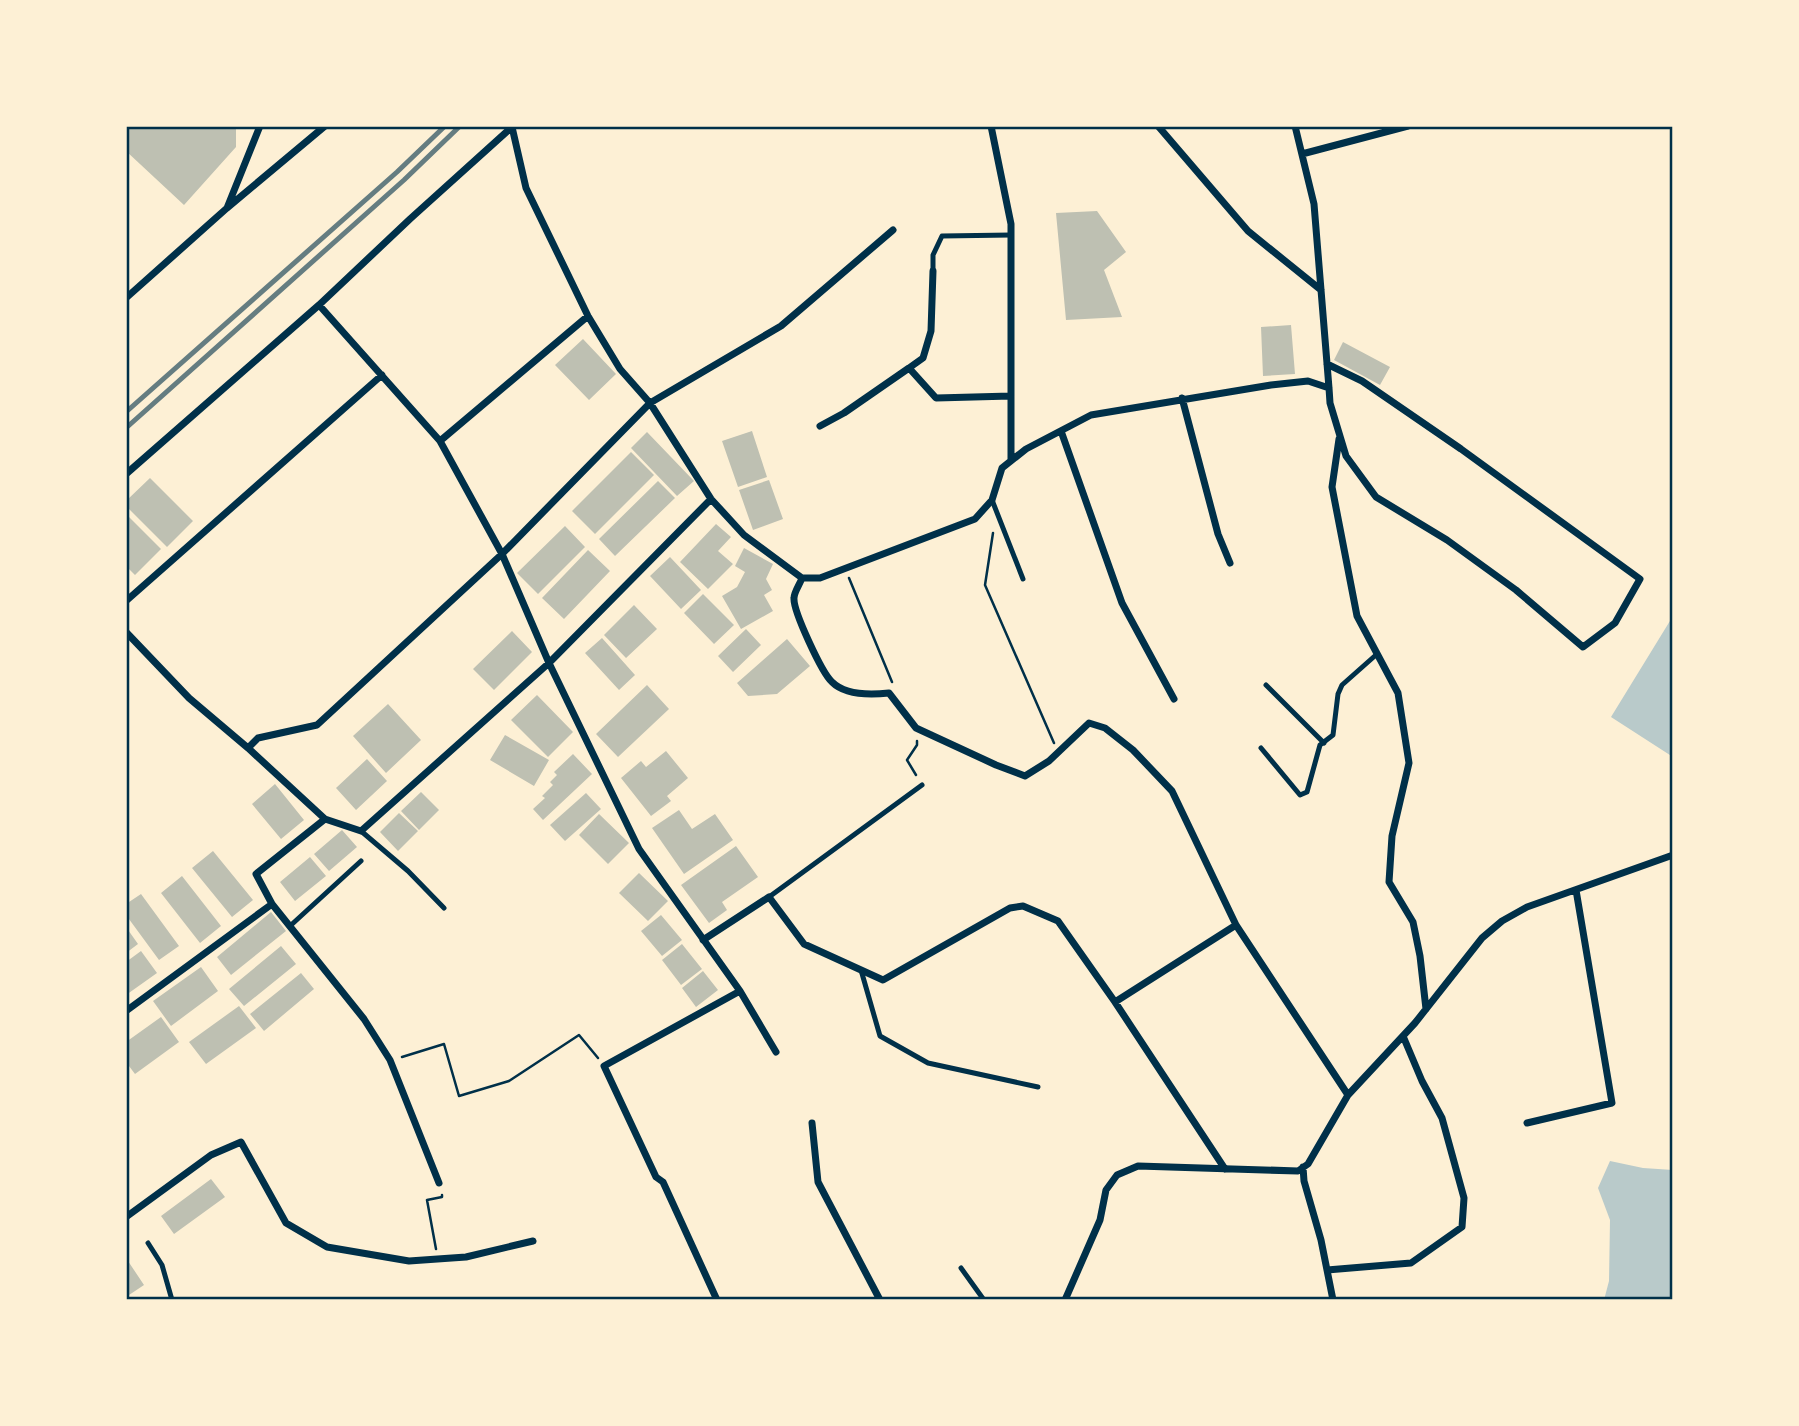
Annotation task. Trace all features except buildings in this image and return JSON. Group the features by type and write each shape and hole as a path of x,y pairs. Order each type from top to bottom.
{"street":[{"path":"227,208 260,126"},
{"path":"126,298 325,126"},
{"path":"991,126 1012,224 1012,460"},
{"path":"1158,126 1248,232 1321,290"},
{"path":"1295,126 1314,204 1330,403 1346,456 1376,496 1447,540 1516,590 1583,647 1615,623 1640,579 1461,449 1362,381 1327,364"},
{"path":"1301,154 1408,126"},
{"path":"126,474 319,305 513,127"},
{"path":"513,127 526,188 588,316 620,369 650,402 711,499 744,535 802,578 820,578 975,519 992,500 1002,468 1026,449 1091,415 1182,398 1308,381 1329,388"},
{"path":"248,748 258,738 317,726 502,554 650,402 781,326 893,230"},
{"path":"820,426 844,413 923,358 931,331 933,271"},
{"path":"319,305 440,441 502,554 549,663 639,849 740,992 776,1052"},
{"path":"440,441 588,316"},
{"path":"909,368 936,398 1011,396"},
{"path":"126,601 382,375"},
{"path":"1182,398 1218,534 1230,563"},
{"path":"1061,431 1122,603 1174,699"},
{"path":"1340,435 1332,487 1357,616 1398,693 1409,763 1392,836 1389,882 1413,922 1426,1009"},
{"path":"126,632 188,698 248,748 325,819 361,831 549,663 711,499"},
{"path":"802,578 794,598 800,621 831,682 844,690 874,695 889,693 916,727 1025,776 1049,761 1089,723 1105,728 1133,750 1172,791 1236,925 1348,1096"},
{"path":"325,819 256,874 272,904 364,1019 390,1060 439,1184"},
{"path":"1065,1300 1100,1220 1106,1190 1117,1175 1138,1166 1298,1171 1308,1164 1348,1096 1426,1009 1482,938 1502,921 1527,907 1673,855"},
{"path":"1527,1123 1612,1103 1576,890"},
{"path":"703,940 769,897 804,944 883,980 1010,908 1023,906 1058,921 1225,1169"},
{"path":"126,1011 272,904"},
{"path":"1115,1002 1236,925"},
{"path":"717,1300 663,1182 656,1177 604,1066 740,992"},
{"path":"1327,1270 1410,1263 1462,1227 1464,1198 1442,1118 1422,1082 1403,1036"},
{"path":"811,1123 818,1182 880,1300"},
{"path":"126,1217 211,1155 241,1142 286,1223 327,1247 410,1261 466,1257 533,1241"},
{"path":"1303,1167 1304,1181 1321,1240 1333,1300"}],"lane":[{"path":"933,271 933,255 942,236 1012,236"},
{"path":"992,500 1023,579"},
{"path":"1261,748 1300,795 1307,792 1320,746 1333,735 1338,694 1342,685 1377,654"},
{"path":"1266,685 1324,743"},
{"path":"769,897 922,785"},
{"path":"361,831 408,871 444,908"},
{"path":"290,926 361,861"},
{"path":"861,970 880,1036 928,1063 1038,1087"},
{"path":"148,1243 162,1265 172,1300"},
{"path":"961,1268 984,1300"}],"path":[{"path":"997,512 985,586 1058,752"},
{"path":"845,569 893,682 889,693"},
{"path":"916,727 917,745 907,760 922,785"},
{"path":"390,1060 444,1044 459,1096 509,1081 579,1035 604,1066"},
{"path":"437,1259 427,1200 442,1197 442,1194"}],"shaded area":[{"path":"1673,616 1673,757 1611,717"},
{"path":"1610,1161 1643,1168 1673,1170 1673,1300 1604,1300 1609,1281 1610,1220 1598,1188"}],"railway":[{"path":"126,412 397,172 445,126"},
{"path":"126,428 404,180 460,126"}]}
